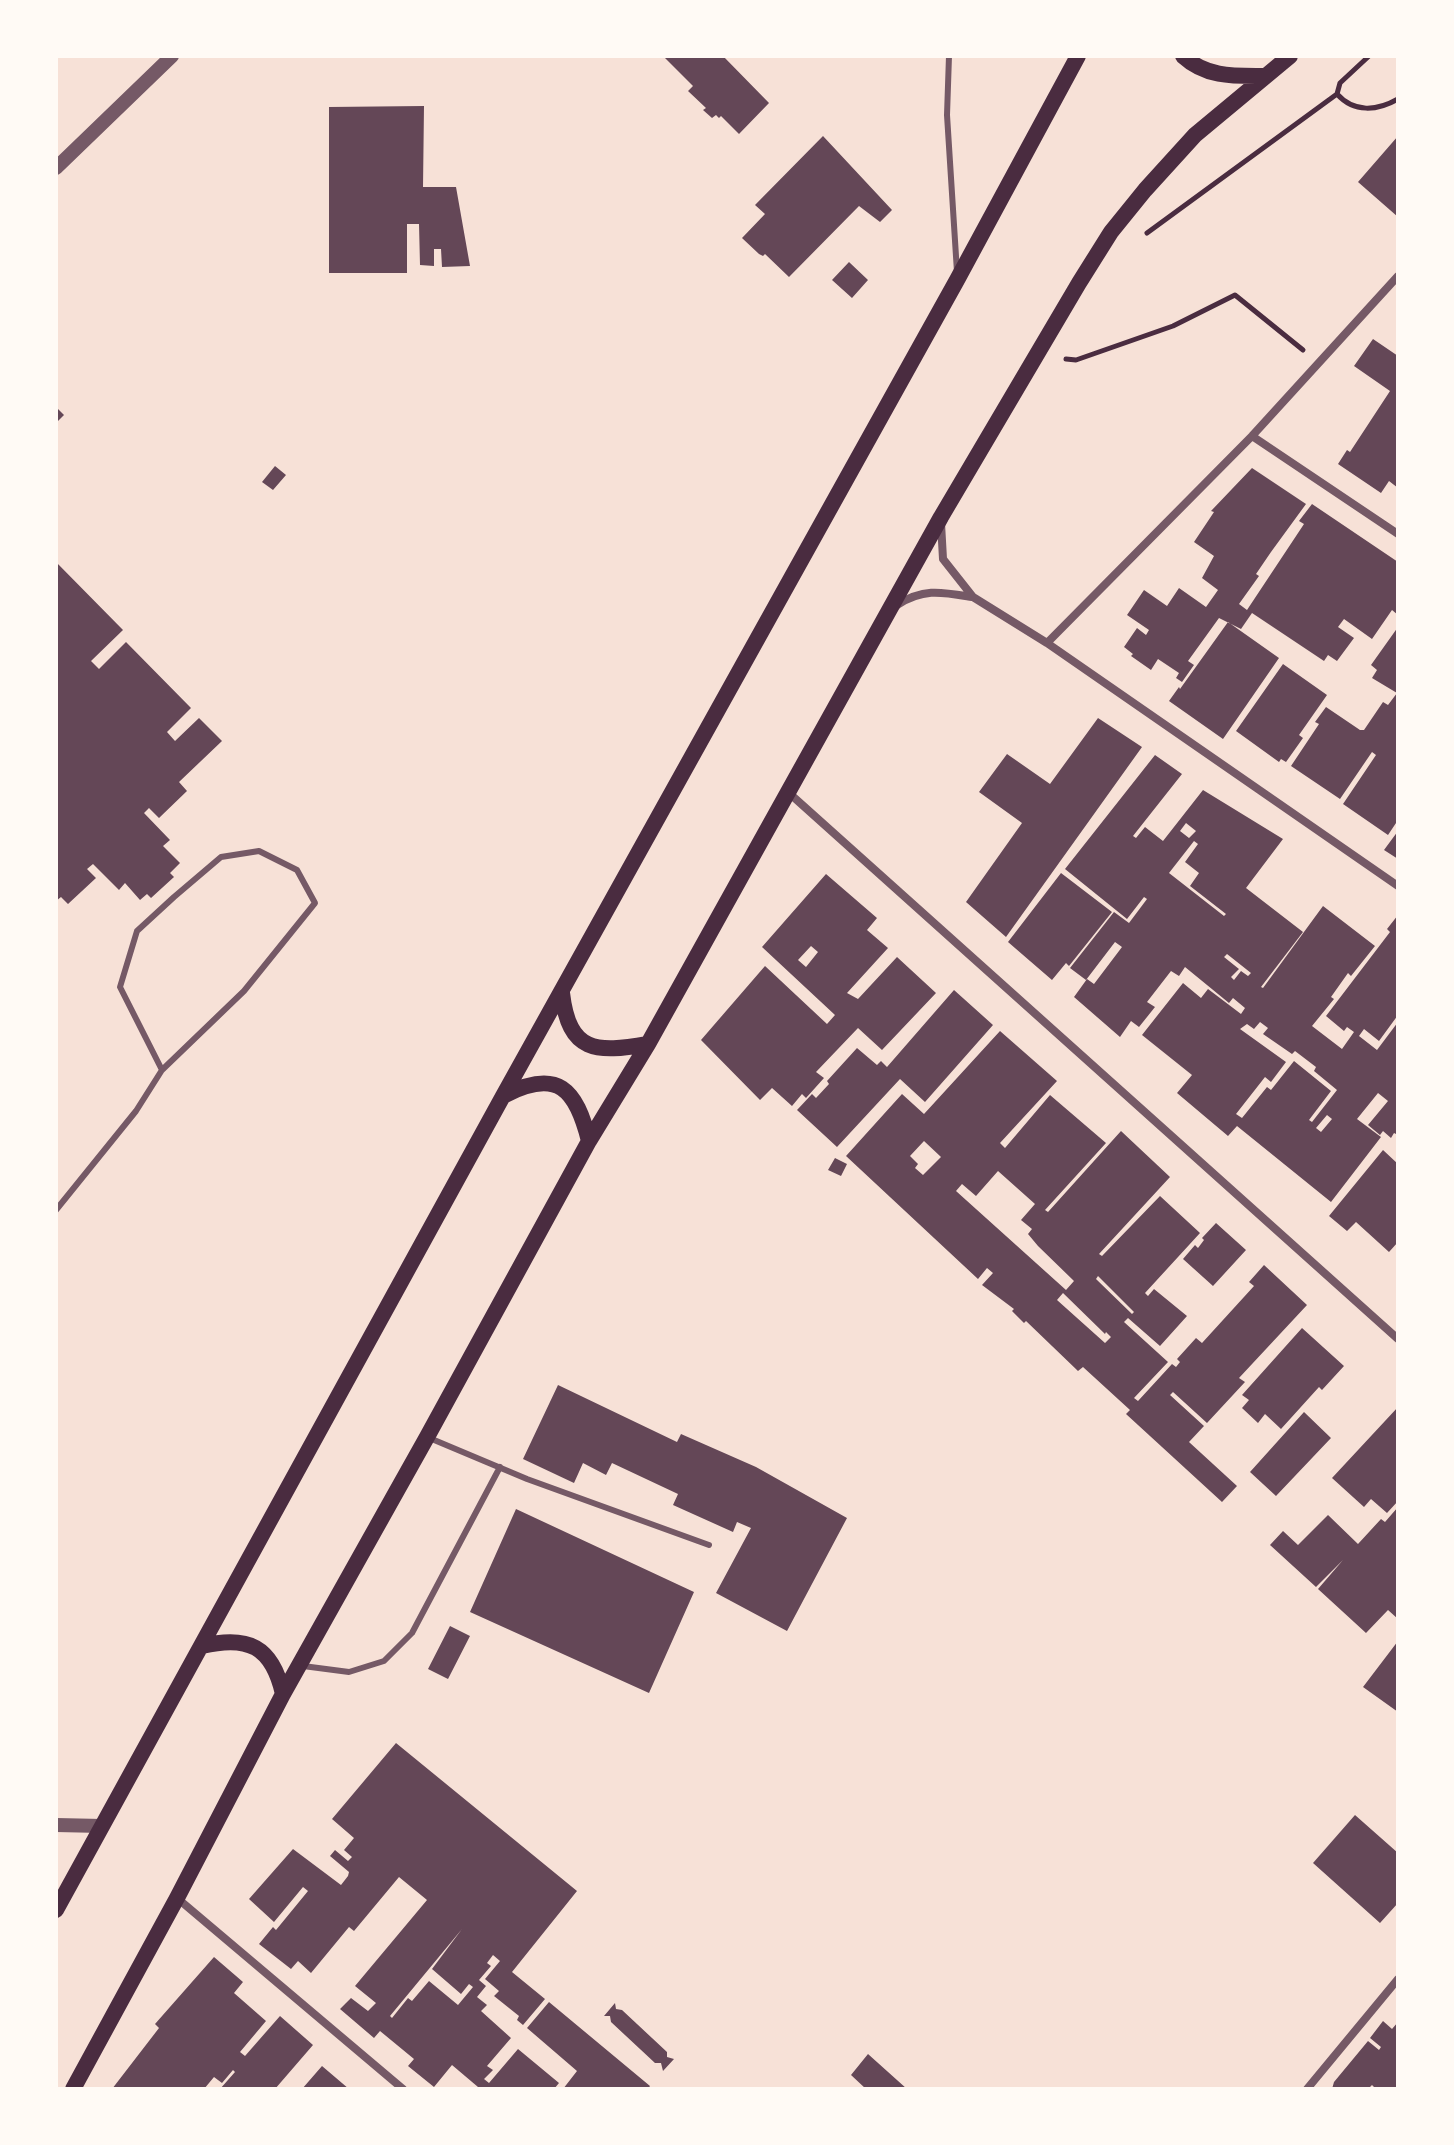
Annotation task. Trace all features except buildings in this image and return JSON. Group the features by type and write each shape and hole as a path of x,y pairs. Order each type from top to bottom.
{"main road":[{"path":"57,1903 202,1646 1078,56"},
{"path":"1183,56 1193,65 1216,74 1266,76"},
{"path":"73,2089 283,1694 589,1141 648,1044 941,517 1037,355 1111,232 1145,190 1195,135 1290,56"},
{"path":"562,993 565,1017 572,1032 589,1045 606,1049 648,1044"},
{"path":"503,1096 538,1082 556,1085 576,1101 589,1141"},
{"path":"202,1646 234,1641 259,1651 277,1670 283,1694"}],"street":[{"path":"56,168 172,56"},
{"path":"1047,643 1252,436 1398,276"},
{"path":"1252,436 1398,534"},
{"path":"941,517 943,559 973,597 1047,643 1398,886"},
{"path":"889,610 915,594 946,592 973,597"},
{"path":"789,793 1398,1339"},
{"path":"56,1825 102,1826"},
{"path":"177,1898 403,2089"},
{"path":"1307,2089 1398,1979"}],"lane":[{"path":"949,56 947,115 957,280"},
{"path":"56,1210 136,1111 162,1070 244,991 315,903 297,870 259,851 221,857 137,931 120,987 162,1070"},
{"path":"427,1437 709,1545"},
{"path":"299,1666 349,1672 384,1661 412,1633 500,1467"}],"path":[{"path":"1140,238 1337,94 1340,83 1369,56"},
{"path":"1337,94 1346,104 1366,108 1383,108 1398,99"},
{"path":"1037,355 1076,360 1173,326 1235,295 1319,364"}]}
